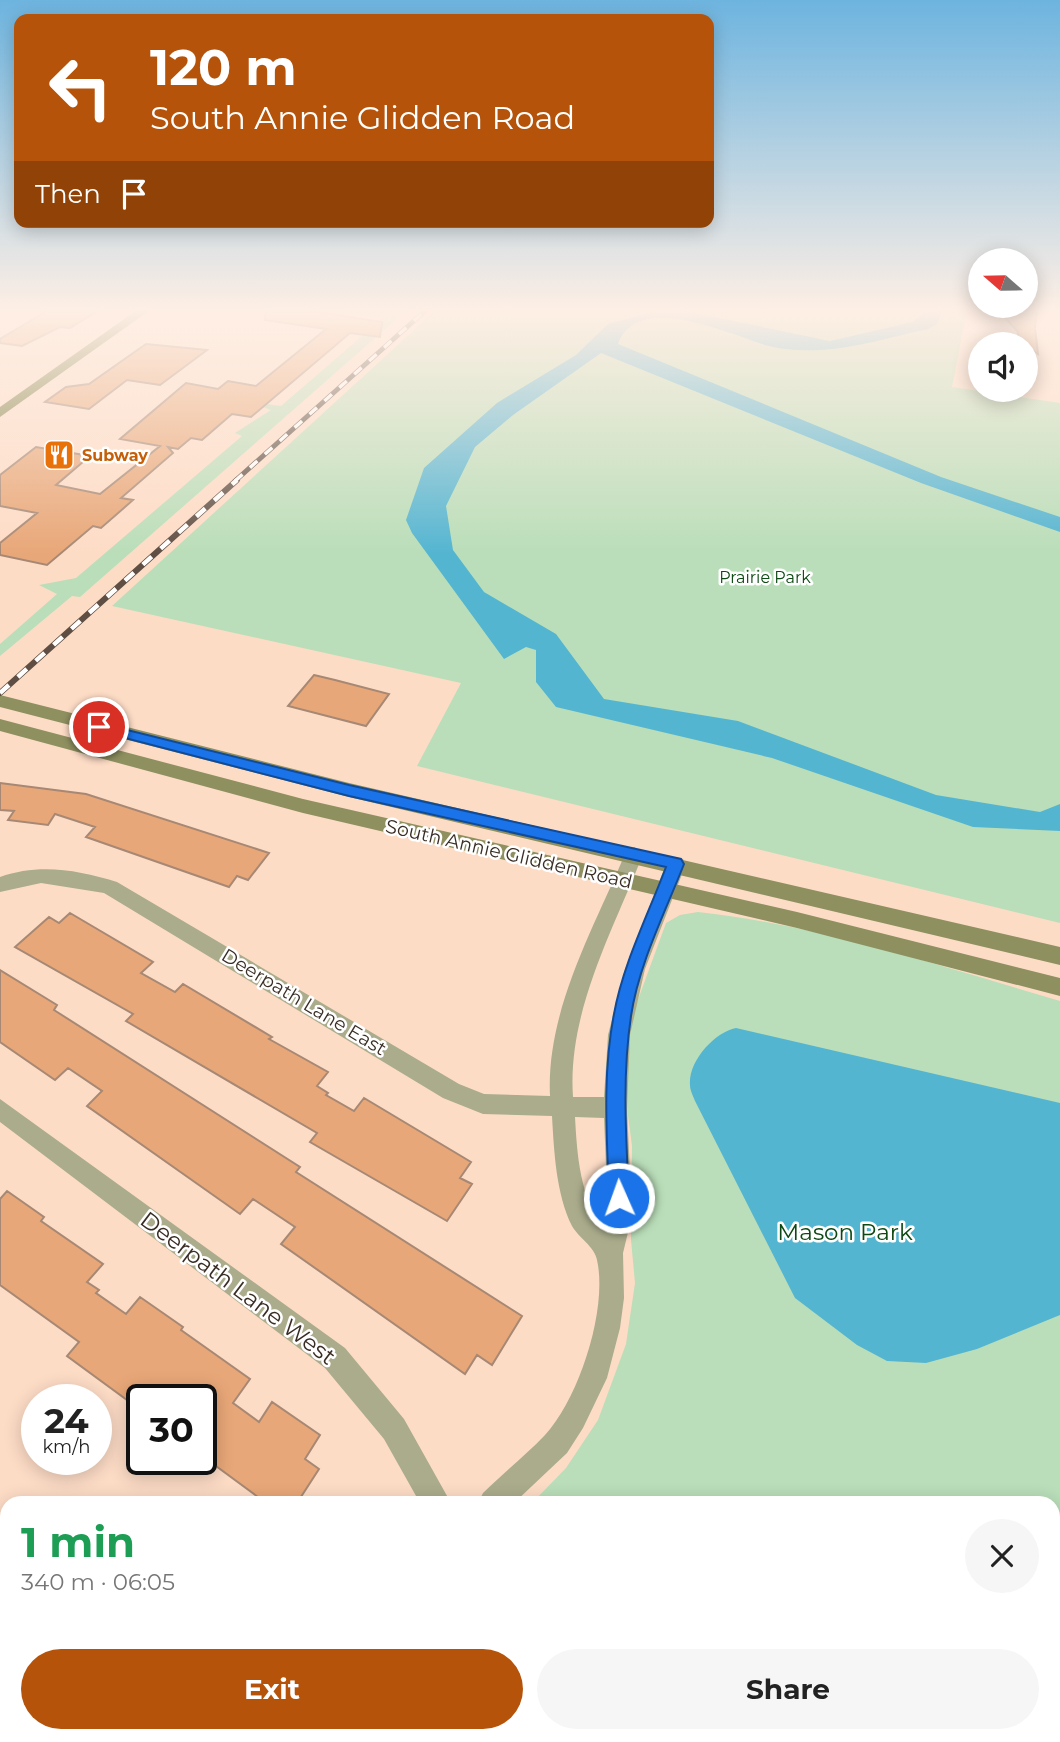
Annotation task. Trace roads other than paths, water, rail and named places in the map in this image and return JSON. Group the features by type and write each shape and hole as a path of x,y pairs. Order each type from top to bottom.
{"main road":[{"path":"0,413 30,391"},
{"name":"South Annie Glidden Road","path":"0,701 349,790 634,854 1060,956"},
{"name":"South Annie Glidden Road","path":"0,724 303,806 797,920 1060,987"}],"street":[{"path":"610,1253 582,1220 571,1181 561,1106 562,1048 570,1013 634,854"},
{"path":"500,1496 557,1443 588,1388 607,1328 611,1298 610,1253 620,1216 615,1108 618,1046 626,997 676,864"},
{"name":"Deerpath Lane East","path":"0,885 49,876 79,878 110,887 451,1091 483,1104 615,1108"},
{"name":"Deerpath Lane West","path":"0,1110 335,1358 394,1429 432,1496"}],"water":[{"path":"516,391 547,391 475,447 446,506 453,550 484,592 556,634 604,699 738,721 936,795 1040,812 1060,804 1060,831 973,827 772,758 556,707 536,682 536,650 526,647 504,659 412,533 406,520 424,468 497,403"},
{"path":"695,391 733,391 941,477 1060,517 1060,532 921,483"},
{"path":"736,1028 1060,1103 1060,1315 977,1349 926,1363 887,1361 857,1345 795,1298 690,1089 693,1067 704,1049 720,1035"}],"railway":[{"path":"235,481 335,391"},
{"path":"0,693 237,480"}],"place":[{"name":"Subway","path":"59,455"}],"park label":[{"name":"Prairie Park","path":"765,577"},
{"name":"Mason Park","path":"845,1232"}]}
